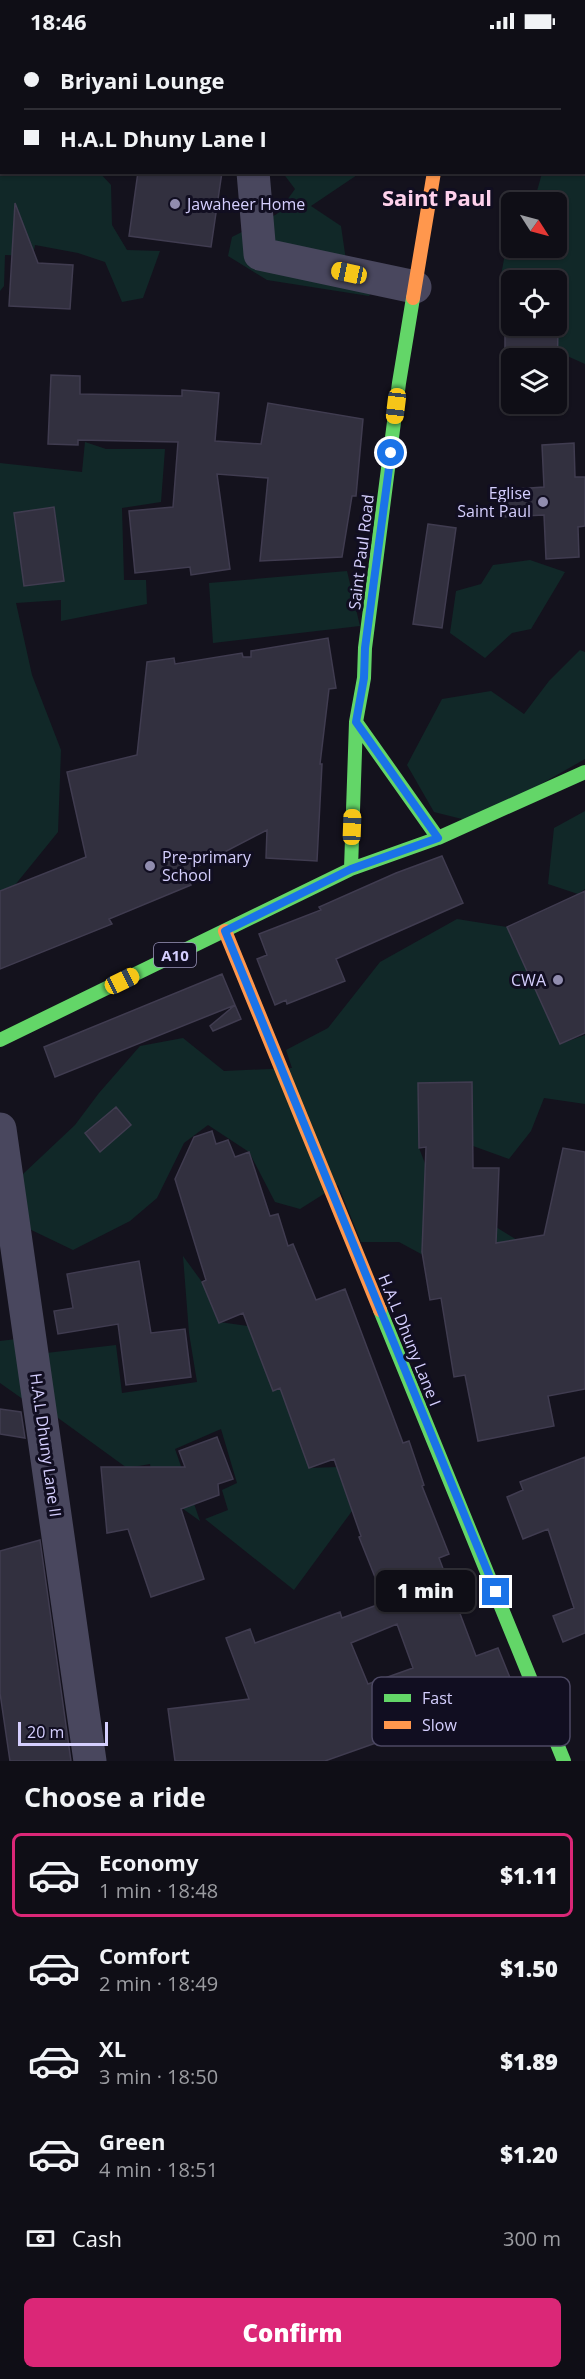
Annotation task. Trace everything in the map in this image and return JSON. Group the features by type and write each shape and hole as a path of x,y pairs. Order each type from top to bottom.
{"main road":[{"name":"Saint Paul Road","path":"351,869 356,722 364,678 365,648 399,383 434,174"},
{"path":"356,722 438,838"},
{"name":"A10","path":"0,1040 351,869 438,838 585,772"},
{"name":"H.A.L Dhuny Lane I","path":"225,931 530,1677"},
{"name":"H.A.L Dhuny Lane I","path":"558,1746 564,1761"}],"street":[{"path":"253,174 260,254 415,287"},
{"name":"H.A.L Dhuny Lane II","path":"0,1129 90,1761"}],"green space":[{"path":"0,174 101,174 111,185 112,225 127,250 160,251 143,298 122,302 105,262 78,253 35,245 33,256 5,255 4,286 0,291"},
{"path":"284,174 359,174 311,206 341,226 347,267 375,285 369,296 267,280 228,256 232,237 277,214 295,189"},
{"path":"542,174 585,174 585,364 567,356 567,348 545,346 538,336 567,336 567,270 502,270 504,258 567,258 567,192 537,192"},
{"path":"85,442 106,449 165,449 161,502 122,508 124,580 146,580 147,604 61,621 61,600 16,603 32,675 61,750 58,832 15,885 0,892 0,463 82,472"},
{"path":"530,560 565,572 531,629 512,633 485,658 450,633 456,591 481,584 493,565"},
{"path":"347,571 360,626 213,643 209,583"},
{"path":"580,650 585,652 585,759 474,822 434,812 407,765 442,699 491,691 524,714 549,681"},
{"path":"585,811 585,889 578,894 548,884 554,828"},
{"path":"457,919 507,927 560,1044 585,1035 585,1104 544,1098 531,1131 509,1159 473,1146 472,1082 418,1084 419,1148 426,1166 496,1227 517,1240 423,1255 399,1242 361,1242 338,1185 300,1209 275,1202 249,1152 208,1125 184,1143 157,1198 130,1221 73,1250 21,1225 23,1174 75,1125 140,1046 183,1038 224,1071 292,1068 286,1050 328,1028 380,962"},
{"path":"183,1256 202,1282 219,1322 248,1326 273,1391 311,1376 291,1417 309,1468 337,1467 352,1511 294,1590 205,1519 228,1510 222,1490 237,1483 221,1429 175,1449 200,1521 154,1488 150,1464 127,1468 54,1415 46,1353 116,1345 122,1393 197,1382 189,1333"},
{"path":"25,1338 34,1407 0,1383 0,1341"}],"building":[{"name":"Jawaheer Home","path":"138,174 222,174 211,247 129,236"},
{"path":"15,203 38,263 73,265 70,309 9,306"},
{"path":"505,336 558,336 558,348 505,348"},
{"path":"51,375 80,376 80,394 182,396 182,390 219,393 215,441 261,444 268,403 363,419 356,496 352,496 342,557 260,561 268,478 217,474 230,569 191,575 190,567 135,573 129,511 173,507 178,442 78,440 78,445 48,444"},
{"name":"Eglise Saint Paul","path":"574,443 575,477 585,477 585,526 578,527 579,557 546,559 544,515 502,517 501,490 544,487 542,445"},
{"path":"54,507 64,581 24,586 14,513"},
{"path":"428,524 456,528 442,628 413,624"},
{"path":"328,638 336,688 329,689 320,764 322,764 317,861 266,858 267,830 186,872 191,885 109,919 112,924 0,969 0,891 86,857 67,772 137,755 147,662 174,658 175,664 242,653 243,657 251,657 251,651"},
{"path":"442,856 463,903 336,959 345,981 287,1004 286,1000 275,1005 257,959 267,955 259,934 321,910 319,907 396,873"},
{"name":"CWA","path":"585,891 585,1033 560,1044 507,927"},
{"path":"222,974 235,1005 55,1077 44,1047"},
{"path":"235,1005 241,1019 213,1031 210,1026"},
{"path":"472,1082 473,1168 499,1168 496,1243 544,1235 563,1148 585,1152 585,1389 548,1396 554,1426 478,1441 465,1375 454,1377 441,1298 430,1300 422,1252 426,1147 419,1148 418,1083"},
{"path":"116,1107 131,1125 100,1152 85,1133"},
{"path":"212,1131 216,1144 228,1140 235,1157 249,1152 270,1216 278,1214 288,1246 293,1244 316,1300 345,1289 403,1443 409,1441 424,1485 422,1486 449,1554 439,1558 476,1656 498,1648 510,1677 388,1677 413,1668 397,1624 351,1643 368,1684 372,1683 372,1744 325,1761 175,1761 168,1709 249,1699 226,1638 250,1629 255,1643 340,1612 342,1618 385,1602 359,1537 361,1536 334,1459 309,1468 280,1388 273,1391 243,1313 219,1323 202,1282 206,1280 175,1179 194,1137"},
{"path":"139,1261 151,1333 185,1329 191,1377 126,1385 118,1324 58,1334 54,1311 73,1308 67,1274"},
{"path":"0,1409 21,1412 25,1438 0,1434"},
{"path":"217,1437 233,1479 218,1484 219,1495 181,1509 204,1579 151,1597 128,1529 107,1533 101,1467 185,1467 179,1451"},
{"path":"585,1457 585,1633 563,1642 553,1616 574,1608 548,1529 523,1539 507,1497 523,1490 520,1482"},
{"path":"40,1540 71,1761 10,1761 0,1693 0,1551"}],"traffic: fast":[{"path":"351,869 356,722 364,678 365,648 399,383 413,298"},
{"path":"356,722 438,838"},
{"path":"0,1040 351,869 438,838 585,772"},
{"path":"380,1310 530,1677"},
{"path":"558,1746 564,1761"}],"traffic: slow":[{"path":"413,298 434,174"},
{"path":"225,931 380,1310"}],"place":[{"name":"Jawaheer Home","path":"175,204"},
{"name":"Eglise Saint Paul","path":"543,502"},
{"name":"Pre-primary School","path":"150,866"},
{"name":"CWA","path":"558,980"}],"district":[{"name":"Saint Paul","path":"437,197"}],"route":[{"path":"391,453 365,648 364,678 356,722 438,838 351,869 225,931 496,1592"}]}
